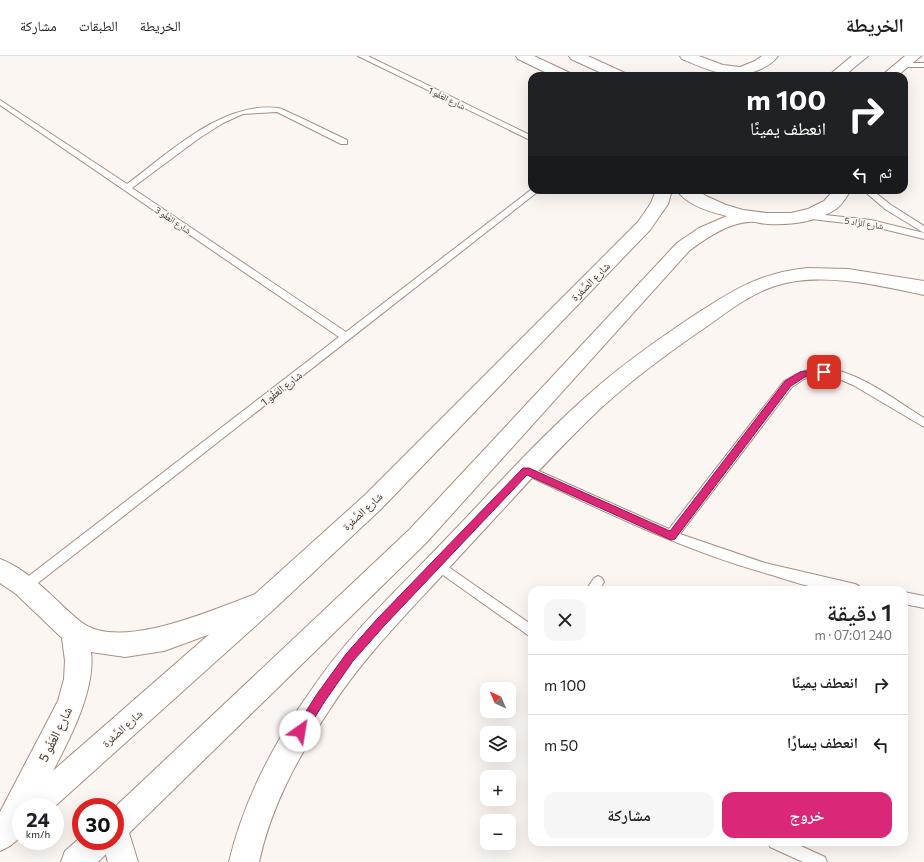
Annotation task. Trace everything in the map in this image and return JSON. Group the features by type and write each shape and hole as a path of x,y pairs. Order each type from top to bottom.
{"street":[{"path":"523,56 557,72"},
{"path":"576,56 611,72"},
{"path":"687,56 718,68 739,71 757,67 771,56"},
{"path":"840,72 861,56"},
{"path":"893,72 914,56"},
{"name":"شارع الصَّفرة","path":"43,798 263,603 373,502 634,237 652,215 662,194"},
{"path":"691,194 705,203 724,211 746,217 779,219 804,216 819,211 832,203 840,194"},
{"path":"124,817 418,536 683,247 699,235 717,225 746,217"},
{"path":"244,862 248,842 257,817 271,785 293,742 321,698 350,658 380,623 582,413 646,360 685,332 764,283 788,276 815,274 866,278 924,288"},
{"path":"0,570 25,586 73,631 88,639 106,643 125,645 164,639 263,603"},
{"name":"شارع العَفُو 5","path":"9,828 65,716 72,698 77,679 79,662 73,631"},
{"path":"76,862 89,850"},
{"path":"119,850 123,862"}],"lane":[{"name":"شارع العَفُو 1","path":"362,56 528,137"},
{"path":"902,65 924,65"},
{"name":"شارع العَفُو 3","path":"0,102 346,337"},
{"path":"126,188 195,137 220,121 242,112 278,110 344,142"},
{"name":"شارع العَفُو 1","path":"25,586 531,194"},
{"name":"شارع الزَّاد 5","path":"872,194 888,207 924,230"},
{"name":"شارع الزَّاد 5","path":"804,216 871,223 924,236"},
{"path":"671,536 788,384 803,374 824,372 847,376 924,423"},
{"path":"526,470 671,536 754,565 837,586"},
{"path":"437,564 528,629"},
{"path":"908,599 924,602"},
{"path":"783,846 820,862"}],"route":[{"path":"300,731 321,698 350,658 380,623 526,470 671,536 788,384 794,378 803,374 824,372"}]}
